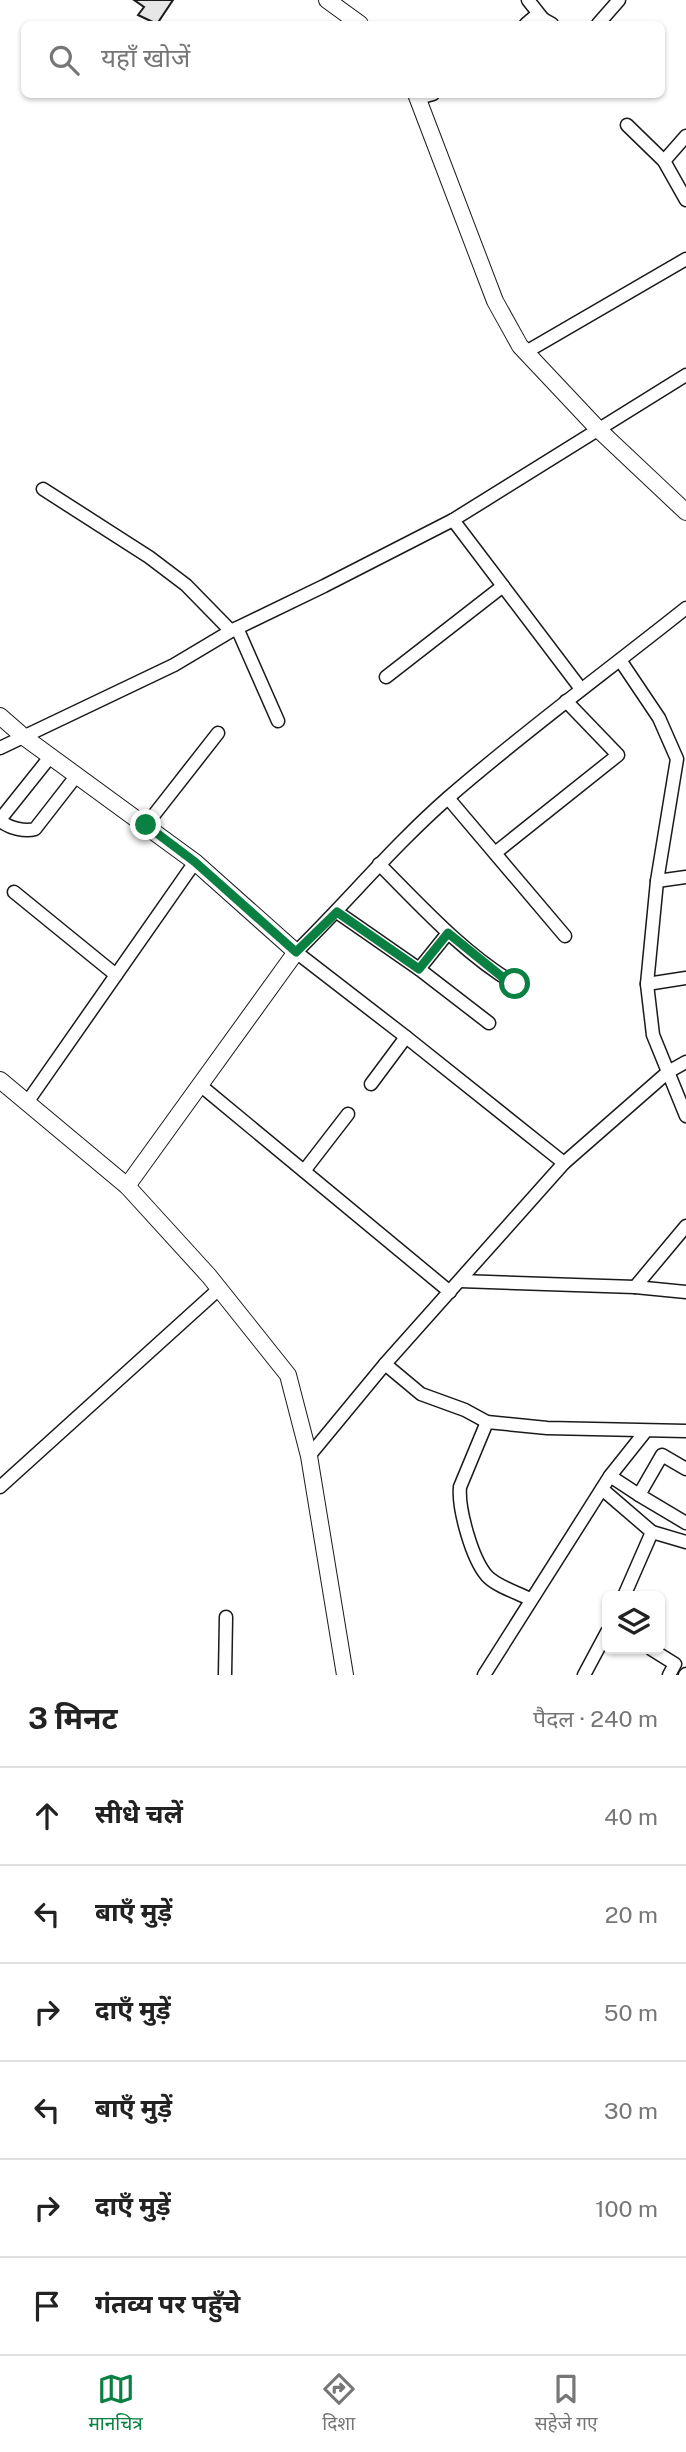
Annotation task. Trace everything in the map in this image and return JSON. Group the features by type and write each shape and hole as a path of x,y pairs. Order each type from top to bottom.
{"street":[{"path":"327,0 356,21"},
{"path":"528,0 546,21"},
{"path":"601,21 619,0"},
{"path":"424,98 495,301 526,352 600,431 686,512"},
{"path":"627,125 664,161 686,200"},
{"path":"664,161 686,136"},
{"path":"526,352 686,259"},
{"path":"0,748 174,665 234,629 453,520 600,431 686,375"},
{"path":"43,489 149,557 186,585 234,629 278,721"},
{"path":"453,520 581,688"},
{"path":"386,677 503,586"},
{"path":"127,1186 296,952 337,912 379,864 448,798 581,688 686,608"},
{"path":"620,660 659,718 681,763 657,881 646,984 653,1035 686,1116"},
{"path":"495,853 618,755 566,701"},
{"path":"0,716 50,757 195,862 296,952 564,1163"},
{"path":"146,825 218,733"},
{"path":"50,757 2,817 5,825 22,830 35,829 76,775"},
{"path":"448,798 565,936"},
{"path":"28,1101 195,862"},
{"path":"379,864 448,933 501,976 515,984"},
{"path":"657,881 686,877"},
{"path":"14,892 116,975"},
{"path":"337,912 419,969 489,1023"},
{"path":"419,969 448,933"},
{"path":"646,984 686,978"},
{"path":"371,1084 407,1037"},
{"path":"309,1456 385,1364 564,1163 668,1072 686,1062"},
{"path":"0,1080 127,1186 220,1288 288,1375 309,1456 345,1675"},
{"path":"200,1085 450,1292"},
{"path":"304,1171 348,1114"},
{"path":"635,1287 686,1226"},
{"path":"460,1281 635,1287 686,1292"},
{"path":"0,1487 220,1288"},
{"path":"385,1364 421,1394 465,1410 487,1422 547,1428 686,1432"},
{"path":"487,1422 460,1488 463,1517 478,1561 488,1578 530,1600"},
{"path":"484,1675 610,1476 645,1432"},
{"path":"639,1495 662,1455 686,1469"},
{"path":"610,1476 686,1523"},
{"path":"602,1489 652,1532 686,1542"},
{"path":"626,1591 652,1532"},
{"path":"225,1675 226,1616"},
{"path":"584,1675 602,1641"},
{"path":"658,1654 675,1664 669,1675"}],"building":[{"path":"134,0 173,0 159,21 151,21 138,15 144,7"}],"route":[{"path":"146,825 195,862 296,952 337,912 419,969 448,933 501,976 515,984"}]}
